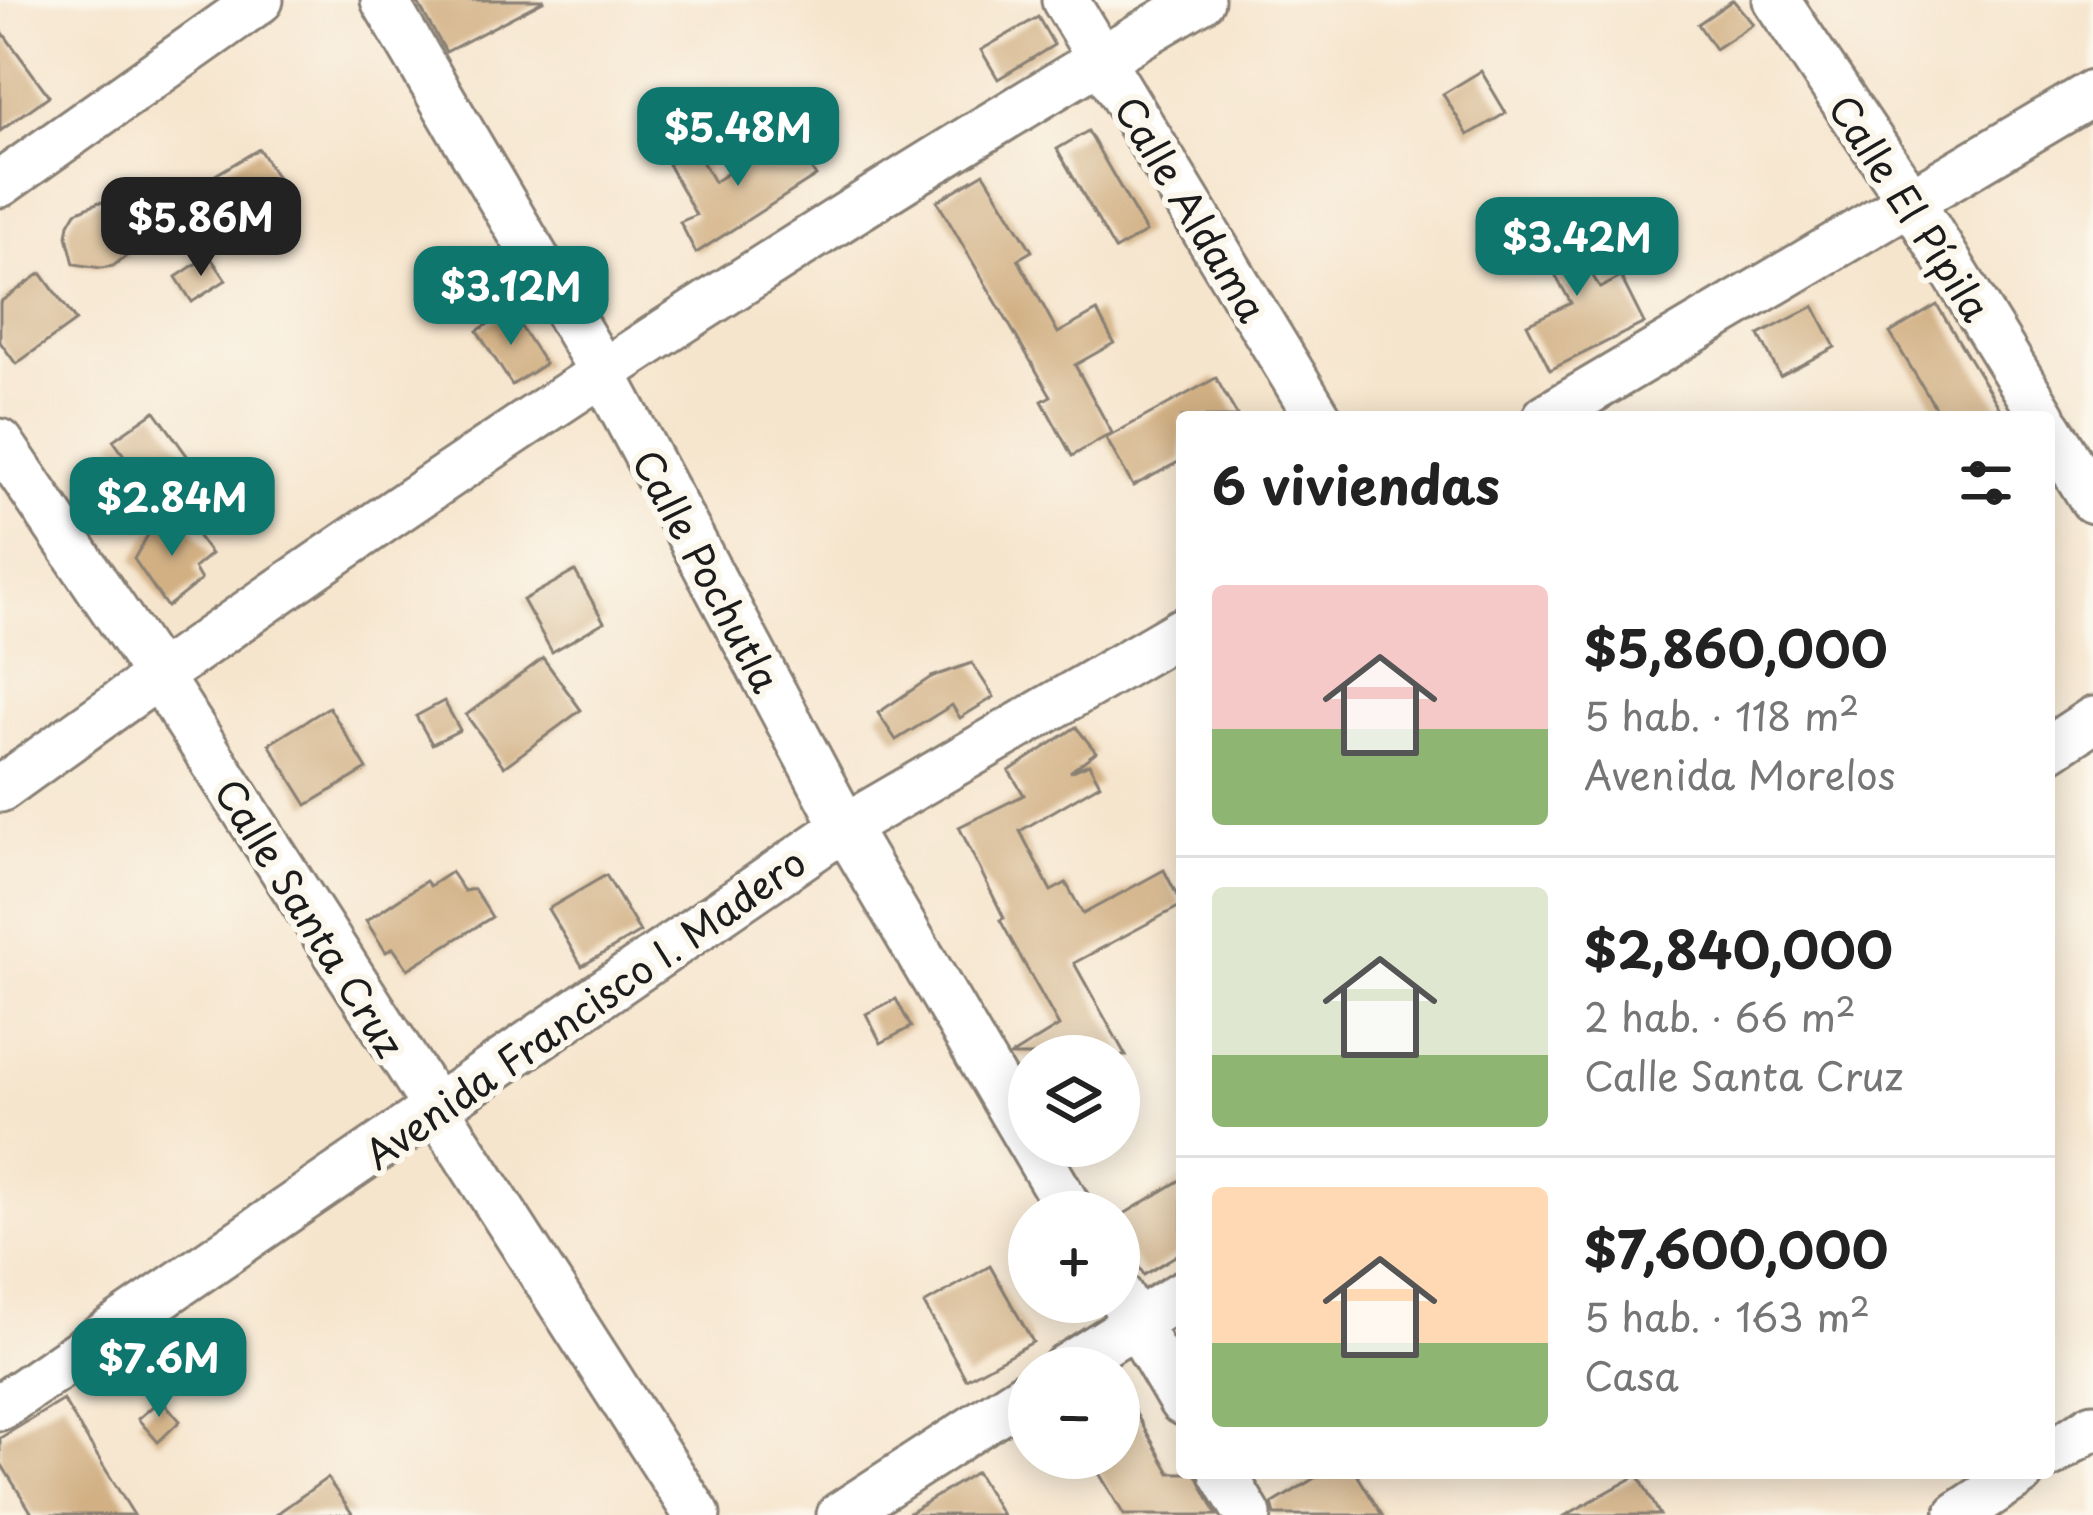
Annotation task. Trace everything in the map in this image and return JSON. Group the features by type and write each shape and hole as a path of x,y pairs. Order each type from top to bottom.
{"street":[{"path":"0,184 260,0"},
{"name":"Calle Pochutla","path":"384,0 602,371 845,827 1008,1104"},
{"name":"Calle Aldama","path":"1065,0 1314,411"},
{"path":"0,789 602,371 1201,0"},
{"name":"Calle El Pípila","path":"1776,0 1911,201 2038,411"},
{"path":"1556,411 2093,93"},
{"path":"2055,438 2093,500"},
{"name":"Calle Santa Cruz","path":"0,442 158,675 697,1515"},
{"name":"Avenida Francisco I. Madero","path":"0,1407 845,827 1176,634"},
{"path":"2055,744 2093,720"},
{"path":"1140,1305 1176,1296"},
{"path":"1087,1347 1112,1323"},
{"path":"1136,1323 1176,1392"},
{"path":"840,1515 1008,1406"},
{"path":"2055,1451 2093,1426"},
{"path":"1227,1479 1248,1515"}],"building":[{"path":"416,0 545,0 446,52"},
{"path":"1733,0 1753,24 1715,49 1698,24"},
{"path":"1038,17 1054,45 998,79 981,50"},
{"path":"0,29 49,96 0,131"},
{"path":"1481,71 1506,113 1468,135 1443,94"},
{"path":"1088,131 1146,232 1115,250 1057,149"},
{"path":"789,134 816,176 696,253 680,222 696,215 668,164 695,149 714,182"},
{"path":"259,149 285,191 238,219 212,177"},
{"path":"984,173 1032,251 1018,259 1058,333 1097,311 1114,343 1075,365 1112,433 1072,456 1042,401 1051,396 937,201"},
{"path":"99,202 112,204 130,223 129,254 113,266 74,264 69,224 76,212"},
{"path":"1551,205 1600,288 1621,277 1644,323 1550,370 1527,324 1571,303 1525,220"},
{"path":"209,255 226,280 192,302 176,277"},
{"path":"41,273 76,321 16,364 0,342 0,302"},
{"path":"1937,305 2001,411 1937,411 1890,333"},
{"path":"1814,306 1835,347 1780,376 1759,335"},
{"path":"510,310 545,364 512,385 477,331"},
{"path":"1216,378 1235,411 1176,411 1176,463 1133,486 1106,438"},
{"path":"155,411 188,457 146,486 113,440"},
{"path":"180,513 211,554 194,568 201,580 167,607 134,559 148,535"},
{"path":"575,571 604,622 552,652 523,600"},
{"path":"543,658 581,710 504,767 466,715"},
{"path":"972,663 994,697 960,718 952,705 896,740 878,713 931,677"},
{"path":"444,701 460,730 432,744 416,716"},
{"path":"329,707 367,769 307,805 269,744"},
{"path":"1076,727 1096,752 1070,772 1089,764 1100,784 1020,831 1051,891 1066,883 1083,914 1164,870 1176,893 1176,908 1074,963 1114,1035 1044,1035 1059,1026 1000,920 1004,918 959,827 1024,795 1009,771"},
{"path":"451,872 464,891 474,889 492,917 408,969 393,948 386,952 366,921 426,881 430,886"},
{"path":"606,875 640,932 582,966 548,909"},
{"path":"896,999 911,1027 881,1043 866,1014"},
{"path":"1176,1183 1176,1256 1144,1275 1140,1269 1140,1204"},
{"path":"990,1266 1008,1298 1008,1323 1022,1323 1033,1342 1008,1347 1008,1356 966,1379 924,1304"},
{"path":"161,1399 180,1421 158,1442 138,1419"},
{"path":"63,1400 134,1515 33,1515 0,1462 0,1438"},
{"path":"1140,1421 1170,1473 1176,1473 1176,1479 1199,1479 1217,1515 1124,1515 1103,1479 1140,1479"},
{"path":"976,1472 1002,1515 906,1515"},
{"path":"327,1478 353,1515 275,1515"},
{"path":"1313,1479 1360,1479 1382,1515 1275,1515 1272,1504"},
{"path":"1631,1479 1640,1479 1660,1515 1566,1515"}]}
